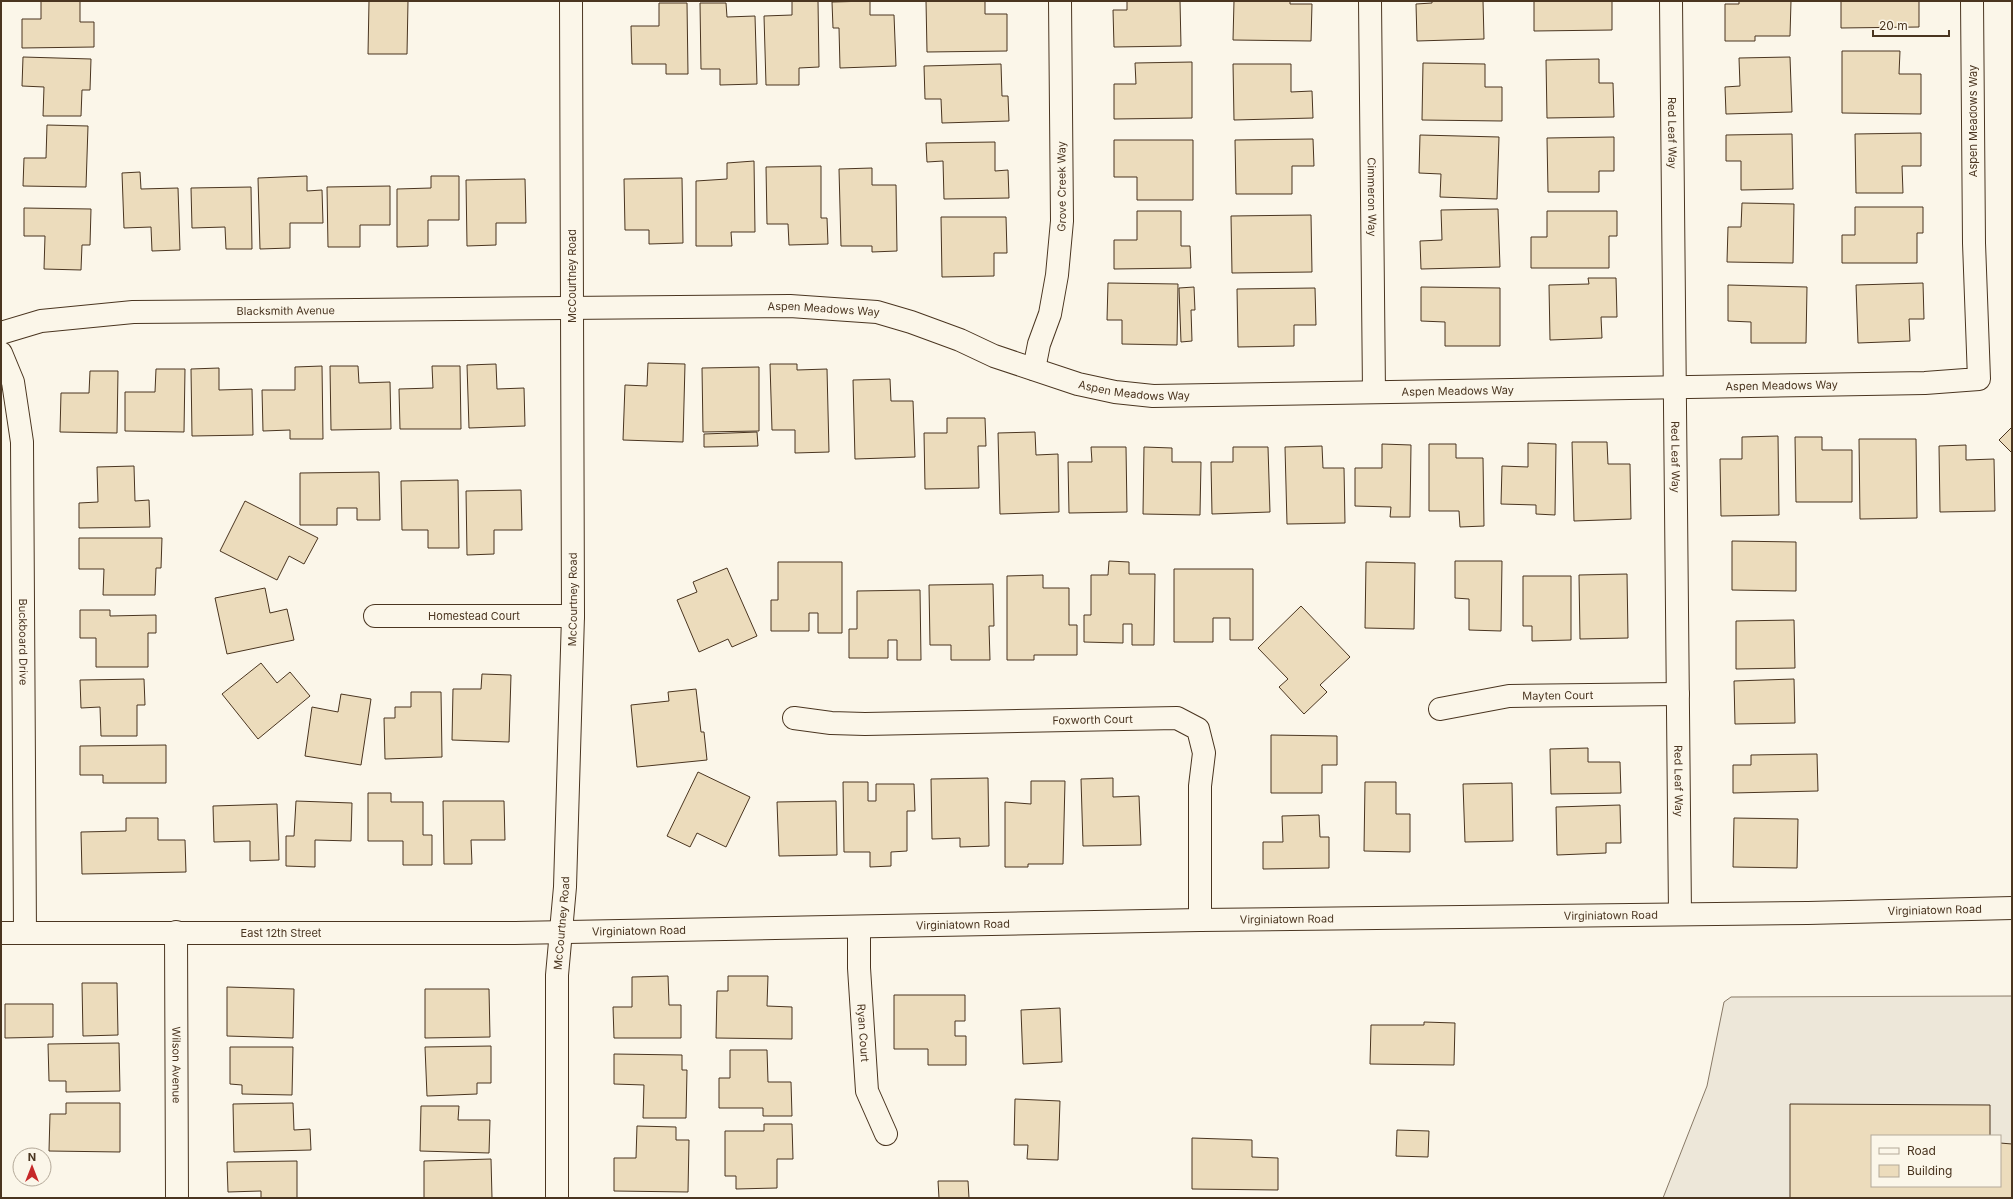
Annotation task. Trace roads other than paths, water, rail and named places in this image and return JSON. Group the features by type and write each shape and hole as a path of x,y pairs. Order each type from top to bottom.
{"street":[{"name":"McCourtney Road","path":"557,1198 557,975 566,879 573,616 570,1"},
{"name":"Grove Creek Way","path":"1034,369 1039,344 1050,314 1057,275 1062,221 1060,1"},
{"name":"Cimmeron Way","path":"1370,1 1374,392"},
{"name":"Red Leaf Way","path":"1671,1 1680,914"},
{"name":"Aspen Meadows Way","path":"572,308 790,306 876,312 918,324 960,340 994,356 1078,384 1115,392 1154,396 1675,386 1925,383 1978,379 1974,243 1972,1"},
{"name":"Blacksmith Avenue","path":"1,333 41,321 133,312 572,308"},
{"name":"Buckboard Drive","path":"1,353 13,382 22,442 25,933"},
{"name":"Homestead Court","path":"375,616 573,616"},
{"name":"Mayten Court","path":"1440,709 1509,696 1678,694"},
{"name":"Foxworth Court","path":"794,718 831,723 865,724 1177,718 1198,729 1204,753 1200,786 1200,920"},
{"name":"Virginiatown Road","path":"561,932 859,927 984,923 1680,914 1808,914 2012,908"},
{"name":"Ryan Court","path":"859,927 867,1091 886,1134"},
{"name":"Wilson Avenue","path":"176,932 177,1198"},
{"name":"East 12th Street","path":"1,933 561,932"}]}
